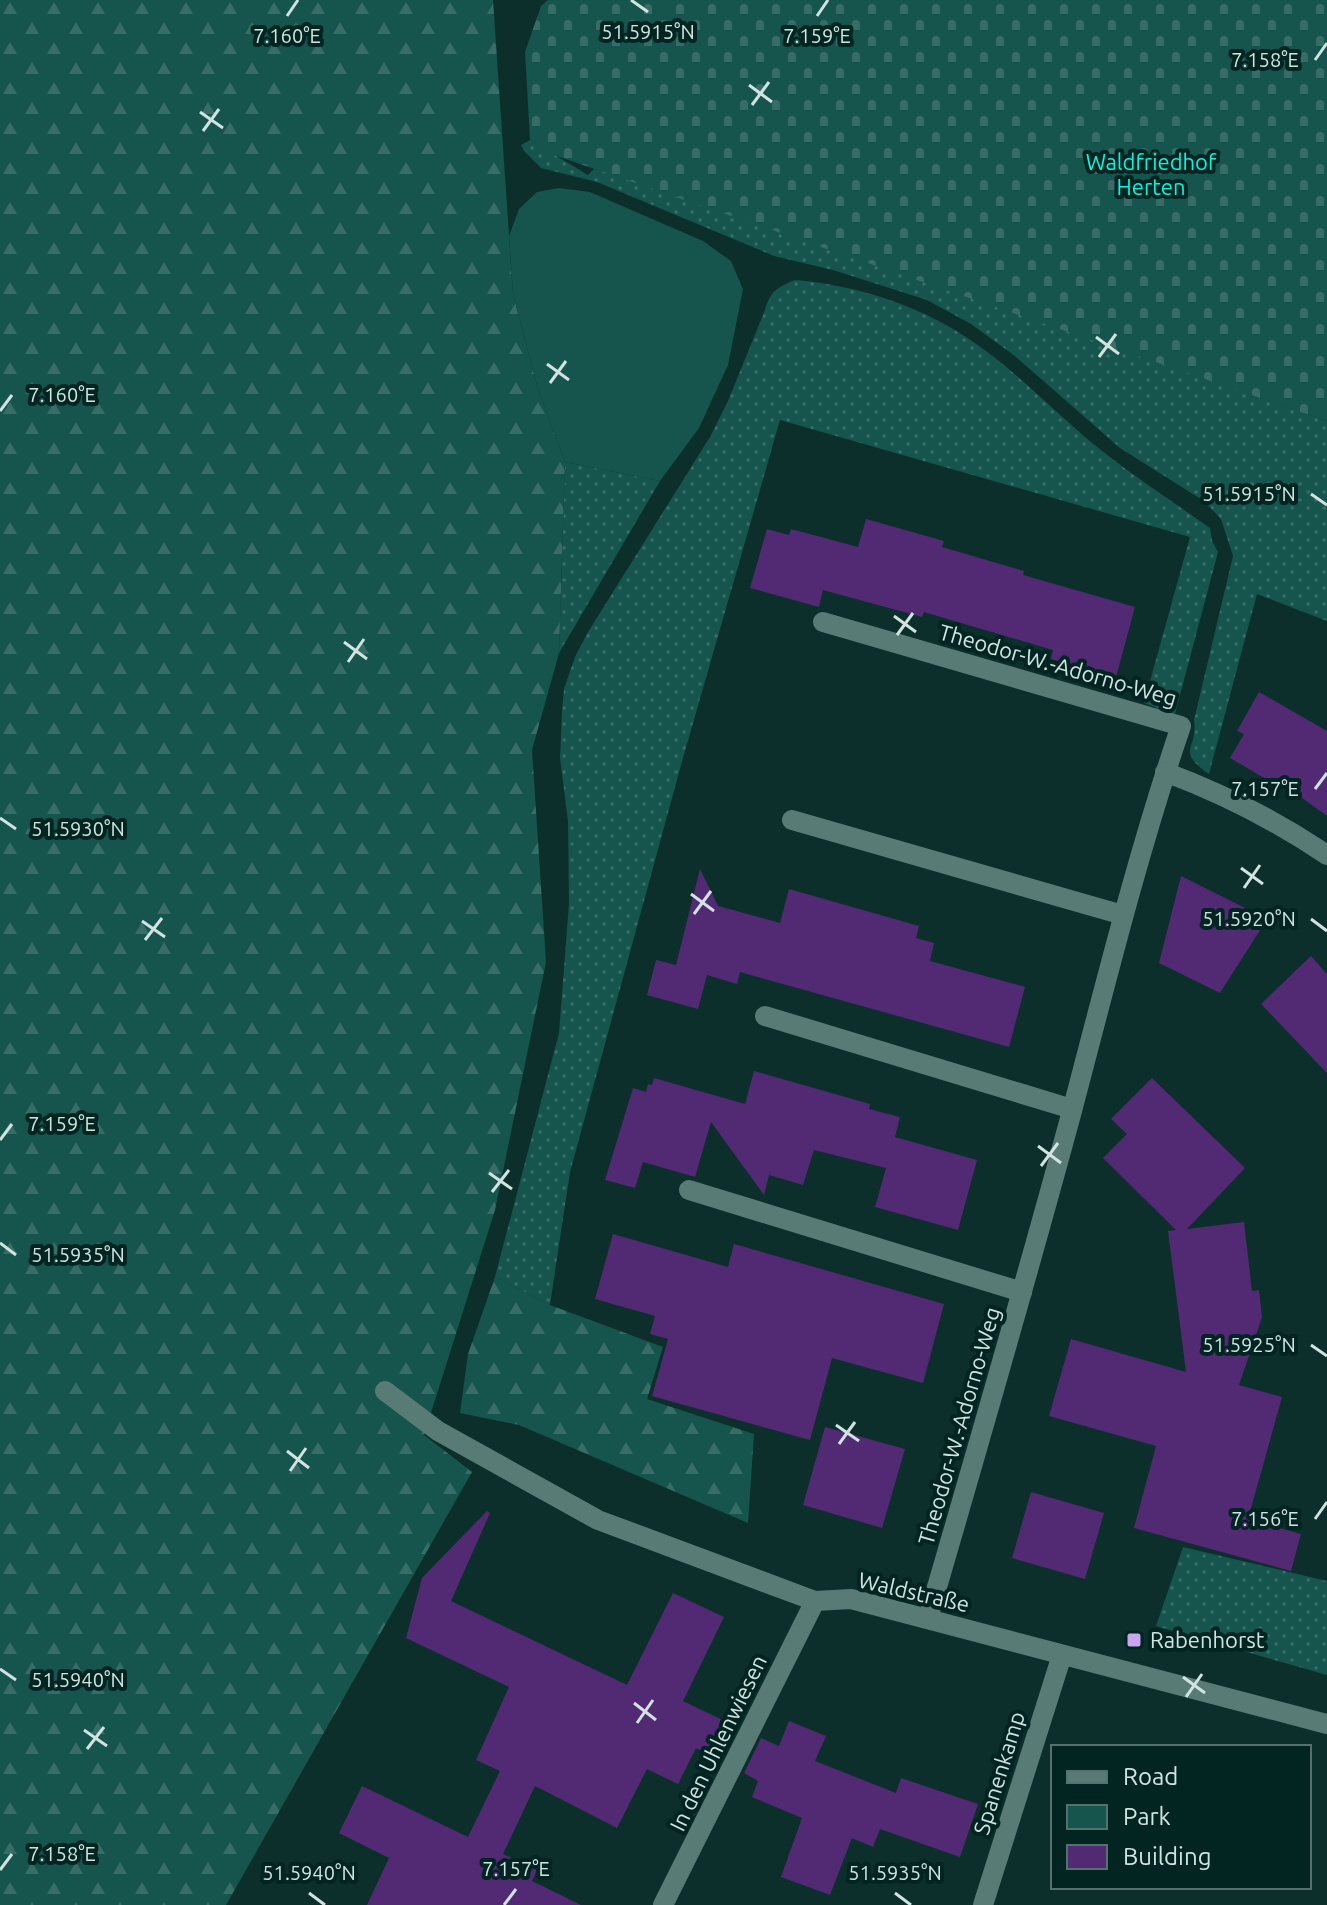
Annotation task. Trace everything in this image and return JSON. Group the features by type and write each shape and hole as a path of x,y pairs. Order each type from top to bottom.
{"street":[{"name":"Theodor-W.-Adorno-Weg","path":"823,622 1181,726 1123,915 1022,1292 928,1618"},
{"path":"1165,772 1223,796 1290,830 1327,855"},
{"path":"792,820 1123,915"},
{"path":"765,1016 1072,1109"},
{"name":"Theodor-W.-Adorno-Weg","path":"689,1190 1022,1292"},
{"name":"Waldstraße","path":"385,1391 438,1431 598,1520 815,1601 851,1599 1327,1724"},
{"name":"In den Uhlenwiesen","path":"663,1905 815,1601"},
{"name":"Spanenkamp","path":"983,1905 1062,1655"}],"green space":[{"path":"0,0 493,0 513,294 538,389 565,462 559,653 532,750 546,962 495,1210 424,1435 472,1472 226,1905 0,1905"},
{"name":"Waldfriedhof Herten","path":"548,0 1327,0 1327,421 551,154 530,140 525,52 541,6"},
{"path":"530,140 588,175 613,150 1327,421 1327,621 1257,594 1209,774 1193,760 1190,749 1194,720 1233,556 1221,519 1204,501 1120,448 1015,356 971,324 927,300 833,270 774,256 597,182 541,168 521,145"},
{"path":"559,188 590,192 703,241 731,261 743,289 728,365 699,428 660,481 565,462 538,389 513,294 509,236 519,209 537,192"},
{"path":"795,280 840,286 884,298 926,315 966,337 1003,364 1106,454 1210,528 1218,552 1175,714 1144,703 1190,537 780,420 681,765 570,1172 550,1305 495,1277 559,1033 569,904 568,821 560,758 564,689 588,632 710,437 728,401 769,298 779,288"},
{"path":"565,462 660,481 559,653"},
{"path":"495,1277 550,1305 663,1347 647,1399 754,1434 748,1523 519,1425 460,1413 468,1354"},
{"path":"1183,1547 1327,1581 1327,1675 1156,1626"}],"building":[{"path":"866,519 944,541 942,547 1024,571 1023,575 1135,607 1116,677 1051,659 1053,650 924,612 922,617 823,590 819,607 750,588 767,529 789,535 791,529 858,547"},
{"path":"1259,692 1327,731 1327,816 1280,782 1278,786 1230,758 1244,734 1237,731"},
{"path":"700,869 718,906 780,923 789,889 919,926 916,938 934,943 930,961 1025,987 1009,1047 740,972 737,984 707,975 698,1009 647,995 656,960 676,965"},
{"path":"1181,876 1267,919 1220,993 1159,963"},
{"path":"1311,956 1327,974 1327,1073 1261,1004"},
{"path":"754,1071 870,1104 869,1109 900,1117 895,1137 977,1160 958,1230 875,1207 886,1168 814,1150 803,1185 769,1175 764,1195 711,1122 695,1177 643,1162 635,1188 605,1180 633,1088 646,1092 654,1078 745,1104"},
{"path":"1152,1078 1245,1168 1187,1229 1244,1222 1252,1291 1259,1290 1262,1317 1239,1385 1282,1397 1248,1519 1301,1534 1291,1571 1134,1528 1156,1446 1049,1416 1071,1339 1186,1372 1168,1231 1176,1230 1103,1158 1127,1134 1111,1119"},
{"path":"613,1234 728,1267 734,1244 944,1304 923,1383 832,1358 810,1440 652,1396 668,1339 650,1334 655,1316 595,1299"},
{"path":"825,1427 905,1449 882,1528 803,1505"},
{"path":"1031,1492 1104,1513 1085,1579 1012,1558"},
{"path":"487,1511 490,1513 451,1601 627,1685 673,1593 724,1617 683,1701 737,1727 721,1761 696,1748 678,1784 647,1769 617,1828 535,1786 503,1854 537,1870 532,1881 581,1905 367,1905 389,1858 339,1833 362,1786 468,1837 500,1771 476,1760 509,1687 406,1638 422,1578"},
{"path":"789,1721 826,1736 815,1761 896,1793 901,1778 978,1804 960,1857 880,1829 873,1847 852,1838 830,1895 781,1877 802,1818 752,1797 758,1781 744,1773 761,1738 779,1746"}],"place":[{"name":"Rabenhorst","path":"1134,1640"}]}
